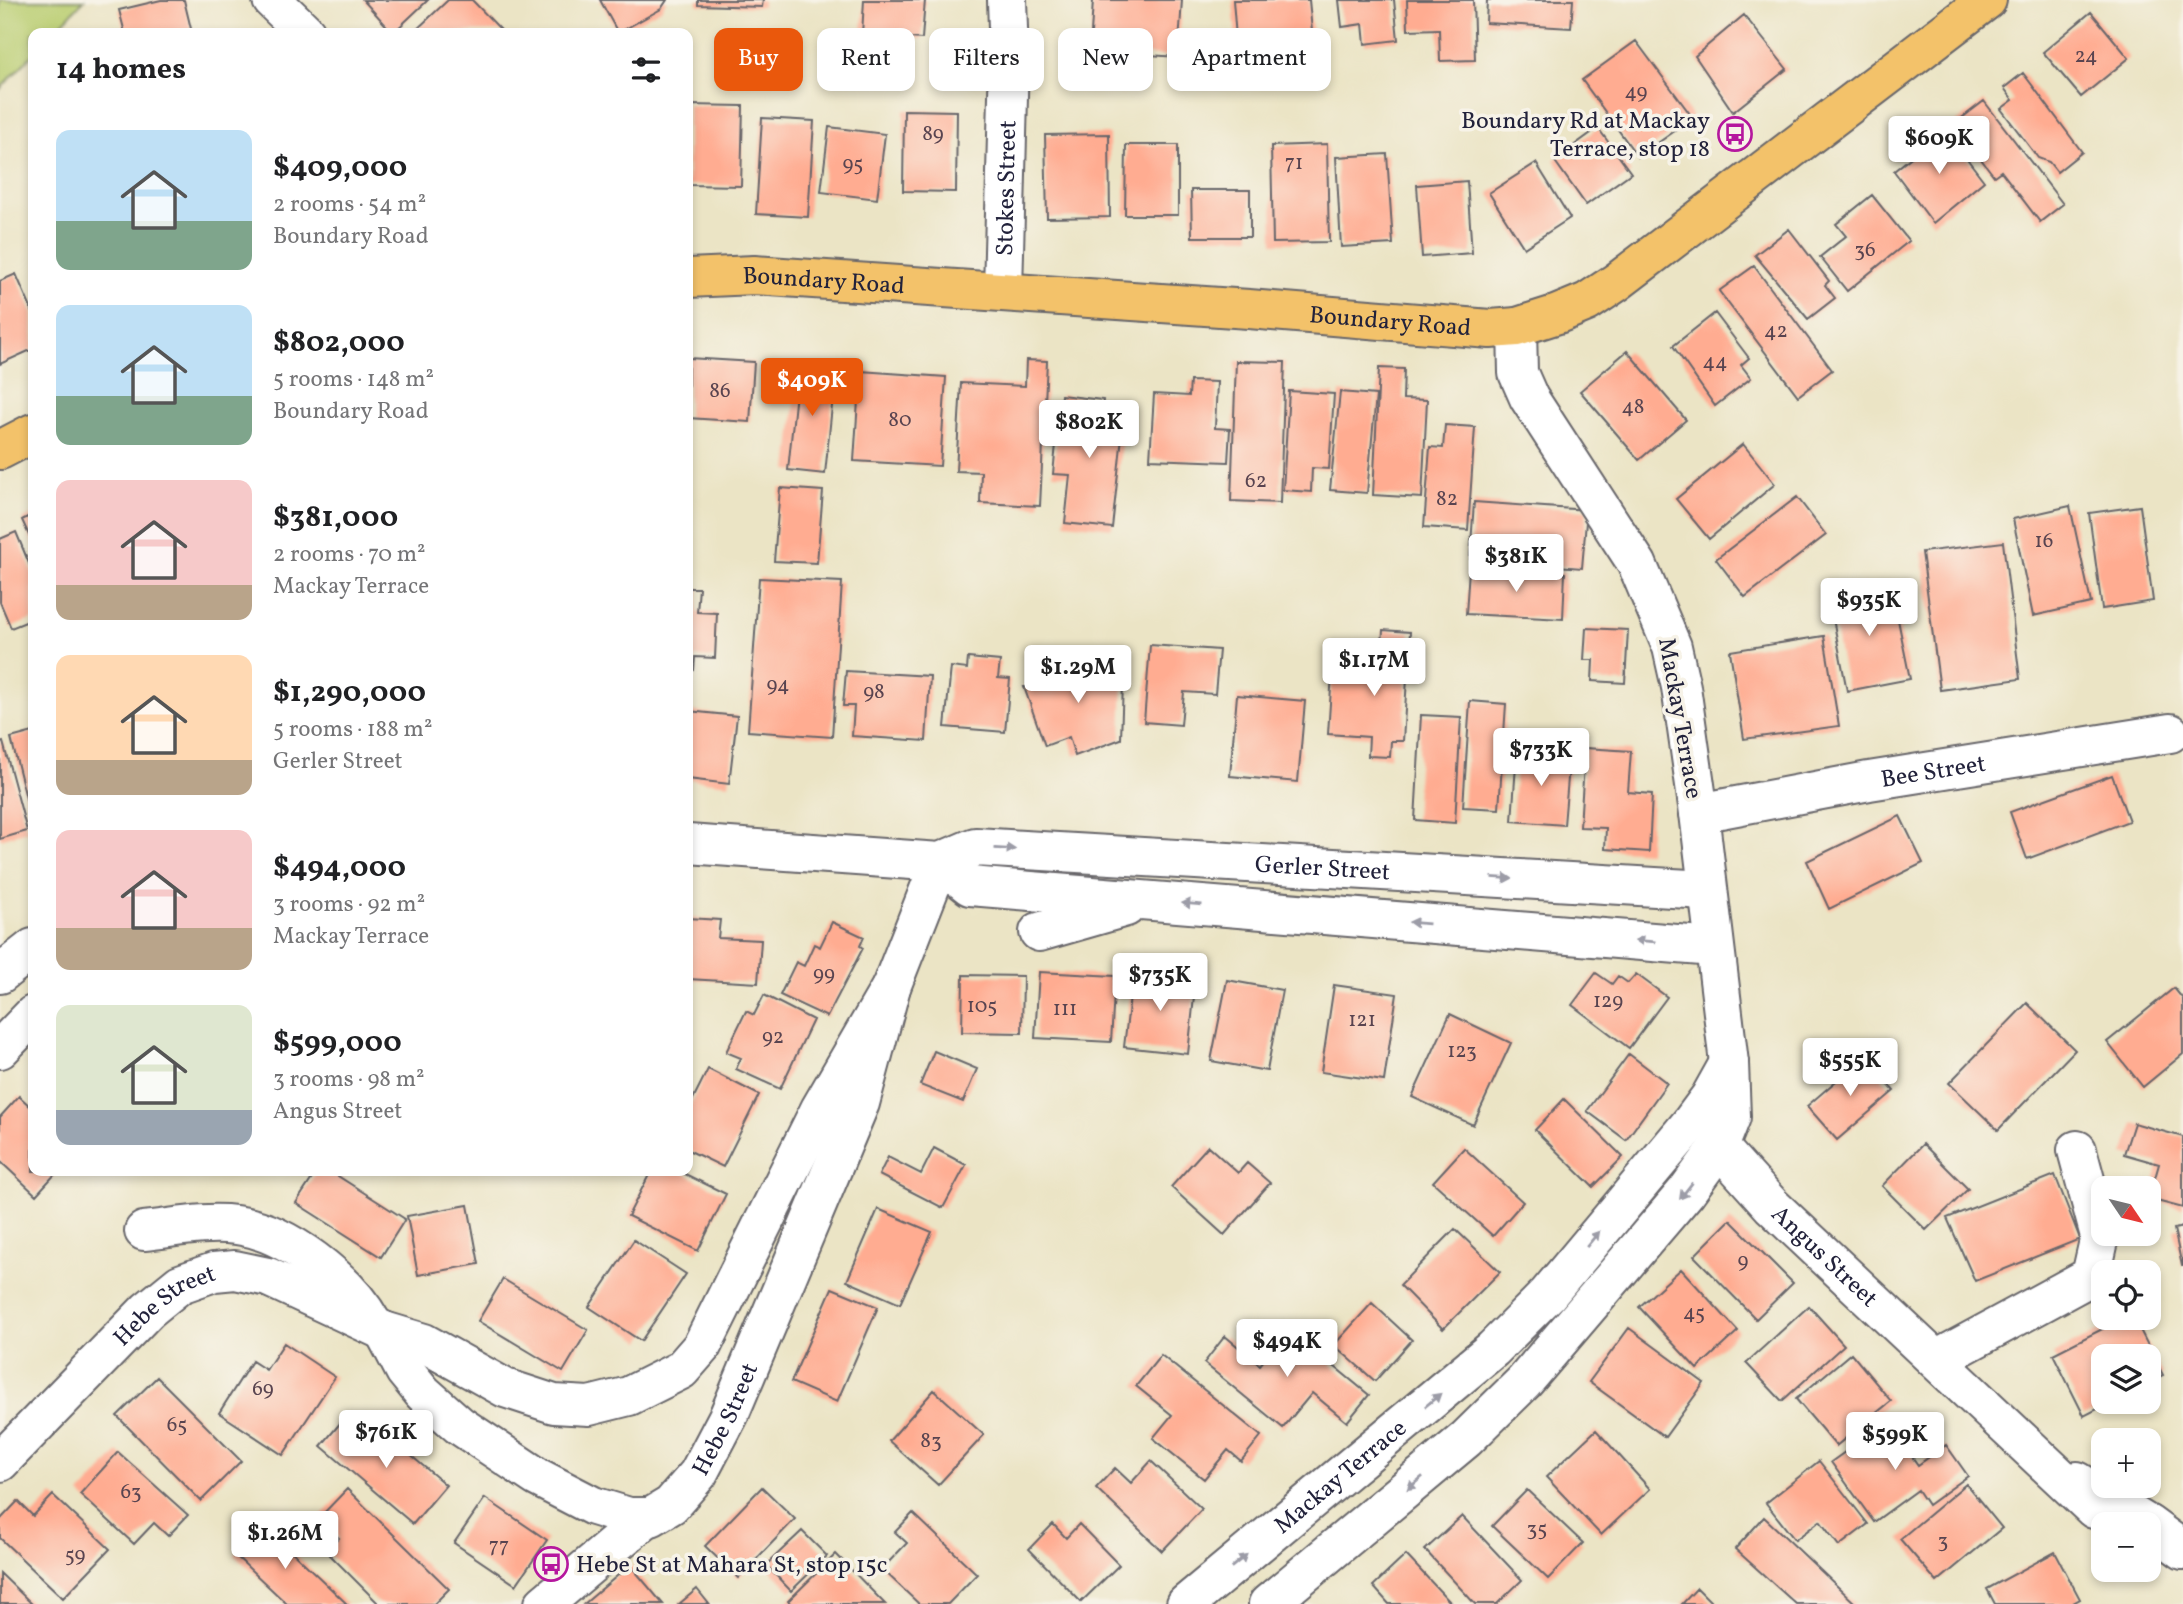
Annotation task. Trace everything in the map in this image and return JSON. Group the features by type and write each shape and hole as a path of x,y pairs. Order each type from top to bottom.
{"main road":[{"name":"Boundary Road","path":"693,278 754,275 1249,309 1460,328 1517,327 1572,309 1617,282 1987,0"},
{"path":"0,450 28,436"}],"street":[{"path":"272,0 301,28"},
{"name":"Stokes Street","path":"1003,291 1009,57 1007,0"},
{"name":"Mackay Terrace","path":"1268,1604 1466,1439 1524,1382 1665,1218 1719,1147 1731,1117 1729,1063 1681,687 1663,622 1626,545 1529,398 1518,373 1517,327"},
{"name":"Bee Street","path":"1699,813 1869,781 2170,733"},
{"name":"Gerler Street","path":"693,844 940,862 975,847 1706,890"},
{"name":"Gerler Street","path":"940,862 970,886 1713,947"},
{"name":"Hebe Street","path":"544,1604 646,1518 662,1512 685,1492 705,1463 721,1433 860,1103 891,987 940,862"},
{"name":"Gerler Street","path":"1040,932 1148,901"},
{"path":"0,974 28,952"},
{"name":"Hebe Street","path":"0,1462 148,1310 180,1284 202,1274 235,1270 256,1274 378,1327 424,1343 505,1388 554,1404 578,1406 613,1401 646,1389 681,1370 708,1335 820,1109 891,987"},
{"path":"0,1049 28,1020"},
{"name":"Mackay Terrace","path":"1186,1604 1493,1349 1548,1294 1690,1124 1729,1063"},
{"name":"Angus Street","path":"1719,1147 1772,1206 2094,1509"},
{"path":"1936,1360 2091,1276 2100,1236 2077,1150"},
{"path":"144,1231 224,1224 269,1235 339,1280 356,1297 405,1371 423,1393 481,1441 537,1477 593,1506 646,1518"},
{"path":"1493,1349 1524,1382"},
{"name":"Angus Street","path":"2032,1451 2128,1512"},
{"name":"Angus Street","path":"2161,1534 2183,1550"}],"green space":[{"path":"0,0 84,0 58,28 28,28 28,59 0,89"}],"building":[{"path":"161,0 184,0 191,28 124,28 119,10"},
{"path":"363,0 428,0 398,28 388,28"},
{"path":"448,0 472,0 499,28 418,28"},
{"path":"600,0 667,0 661,9 627,28 615,28"},
{"path":"698,0 763,0 762,7 698,5"},
{"path":"864,0 925,0 922,39 915,39 915,28 862,28"},
{"path":"1093,0 1182,0 1180,28 1167,28 1167,56 1153,55 1153,28 1091,28"},
{"path":"1233,0 1309,0 1312,28 1235,28"},
{"path":"1339,0 1394,0 1398,40 1365,44 1363,24 1342,27"},
{"path":"1407,0 1473,0 1475,60 1440,61 1439,29 1408,30"},
{"path":"1487,0 1573,0 1571,28 1486,23"},
{"path":"2091,12 2129,58 2081,97 2043,52"},
{"path":"1744,15 1787,69 1733,112 1695,56"},
{"path":"1636,41 1693,118 1638,157 1582,80"},
{"path":"2023,73 2082,152 2057,172 2049,162 2038,158 2001,109 2013,100 2004,88"},
{"path":"1984,101 2063,204 2040,222 2001,171 1994,176 1954,124"},
{"path":"693,105 743,106 741,186 693,185"},
{"path":"904,110 957,111 956,192 903,191"},
{"path":"762,118 814,121 808,217 756,214"},
{"path":"829,127 885,134 877,199 821,192"},
{"path":"1598,128 1631,173 1586,205 1554,160"},
{"path":"1945,130 1984,181 1933,223 1894,171"},
{"path":"1109,134 1110,217 1047,218 1045,135"},
{"path":"1327,144 1329,242 1273,243 1271,146"},
{"path":"1126,145 1178,145 1178,215 1125,215"},
{"path":"1387,154 1393,244 1341,247 1336,157"},
{"path":"1536,163 1570,218 1524,248 1489,193"},
{"path":"1467,181 1472,253 1422,257 1417,185"},
{"path":"1191,190 1250,190 1250,237 1192,237"},
{"path":"1872,195 1909,241 1847,291 1820,257 1846,236 1836,224"},
{"path":"1789,229 1829,281 1825,285 1835,298 1808,319 1755,255"},
{"path":"1754,266 1832,370 1798,396 1719,291"},
{"path":"16,274 28,302 28,351 0,364 0,281"},
{"path":"1715,313 1749,358 1741,365 1751,378 1715,406 1673,346"},
{"path":"1627,351 1686,420 1639,460 1580,391"},
{"path":"693,358 754,362 750,422 693,418"},
{"path":"1026,360 1047,361 1040,506 980,503 981,472 956,471 961,383 1025,386"},
{"path":"1236,361 1285,362 1280,503 1231,501"},
{"path":"799,363 836,367 825,474 788,470"},
{"path":"1379,368 1404,369 1403,399 1427,400 1422,498 1373,495"},
{"path":"860,371 946,377 940,466 854,461"},
{"path":"1190,381 1217,382 1215,428 1230,429 1228,462 1150,459 1154,394 1189,396"},
{"path":"1289,391 1334,394 1329,469 1312,468 1311,492 1283,490"},
{"path":"1340,392 1376,395 1367,493 1330,490"},
{"path":"1061,395 1103,400 1101,416 1124,418 1112,528 1065,523 1070,475 1053,474"},
{"path":"1445,425 1475,427 1468,530 1424,527 1430,447 1443,448"},
{"path":"1743,444 1775,484 1709,539 1676,499"},
{"path":"780,488 823,491 817,563 774,561"},
{"path":"1797,497 1826,535 1745,597 1716,559"},
{"path":"1474,502 1587,510 1582,568 1470,559"},
{"path":"2070,506 2091,603 2033,616 2013,519"},
{"path":"2140,506 2153,601 2102,609 2089,513"},
{"path":"28,517 28,533 22,520"},
{"path":"16,532 28,561 28,621 11,628 0,602 0,539"},
{"path":"2003,542 2020,679 1940,690 1922,552"},
{"path":"1469,569 1565,573 1563,619 1466,614"},
{"path":"759,578 842,582 832,737 748,731"},
{"path":"1891,585 1910,679 1847,691 1829,598"},
{"path":"693,588 699,588 697,612 717,613 715,658 695,657 694,670"},
{"path":"1586,628 1628,630 1625,683 1592,681 1593,660 1584,660"},
{"path":"1383,630 1410,632 1403,741 1391,741 1390,757 1368,756 1369,737 1328,734 1332,673 1380,675"},
{"path":"1824,636 1839,726 1744,739 1730,651"},
{"path":"1150,645 1219,650 1215,694 1184,692 1181,725 1144,722"},
{"path":"968,658 1000,661 998,678 1010,679 1005,732 945,727 951,667 967,669"},
{"path":"1046,661 1112,663 1111,682 1123,683 1121,739 1075,756 1069,737 1045,746 1024,687 1045,687"},
{"path":"846,671 930,676 926,741 852,736 854,706 843,706"},
{"path":"1237,695 1305,701 1298,782 1230,776"},
{"path":"1470,701 1506,704 1499,809 1463,807"},
{"path":"693,712 737,716 729,784 693,780"},
{"path":"1421,715 1461,717 1455,823 1415,820"},
{"path":"28,733 28,806 11,738"},
{"path":"3,742 27,831 0,839 0,743"},
{"path":"1585,748 1631,751 1628,792 1652,794 1649,852 1605,849 1606,828 1580,827"},
{"path":"1517,751 1570,755 1564,825 1512,821"},
{"path":"2112,775 2129,821 2027,859 2010,812"},
{"path":"1900,816 1923,863 1829,909 1807,861"},
{"path":"693,918 720,920 718,938 761,940 758,983 693,979"},
{"path":"832,922 864,937 860,946 863,948 827,1017 780,995 796,962 804,966 814,944 820,947"},
{"path":"1133,971 1196,978 1188,1054 1124,1047"},
{"path":"1039,972 1115,976 1111,1042 1035,1038"},
{"path":"1596,973 1612,984 1618,976 1628,983 1636,974 1667,997 1629,1048 1572,1005"},
{"path":"963,975 1023,976 1022,1033 962,1032"},
{"path":"1227,980 1282,990 1267,1071 1211,1061"},
{"path":"1334,985 1397,994 1384,1081 1321,1072"},
{"path":"2174,988 2183,999 2183,1054 2143,1087 2107,1042"},
{"path":"764,995 813,1020 780,1089 736,1069 741,1058 726,1052 746,1011 754,1015"},
{"path":"2027,1003 2075,1050 1998,1130 1949,1083"},
{"path":"1450,1014 1511,1043 1473,1125 1412,1097"},
{"path":"934,1051 977,1069 963,1102 920,1085"},
{"path":"1629,1054 1667,1083 1626,1140 1587,1111"},
{"path":"1864,1057 1894,1091 1837,1140 1807,1106"},
{"path":"708,1069 759,1095 723,1167 693,1152 693,1099"},
{"path":"19,1096 28,1104 28,1176 53,1176 36,1195 0,1161 0,1117"},
{"path":"1564,1099 1623,1157 1593,1187 1535,1130"},
{"path":"2134,1123 2183,1137 2183,1208 2161,1202 2161,1176 2156,1176 2159,1164 2124,1154"},
{"path":"1923,1144 1968,1189 1926,1230 1882,1186"},
{"path":"1208,1146 1238,1173 1247,1163 1270,1183 1224,1235 1171,1187"},
{"path":"934,1148 966,1165 943,1208 879,1175 888,1157 921,1174"},
{"path":"1464,1148 1523,1202 1493,1236 1433,1182"},
{"path":"2055,1175 2080,1239 1975,1281 1947,1218"},
{"path":"314,1176 338,1176 405,1219 381,1257 296,1203"},
{"path":"648,1176 689,1176 726,1194 698,1251 628,1216"},
{"path":"468,1205 479,1264 418,1275 407,1216"},
{"path":"878,1209 932,1232 900,1304 847,1281"},
{"path":"1730,1220 1793,1283 1756,1319 1694,1256"},
{"path":"2183,1227 2183,1266 2182,1266 2174,1229"},
{"path":"1455,1229 1500,1272 1443,1329 1400,1285"},
{"path":"634,1240 686,1274 641,1341 589,1307"},
{"path":"1681,1269 1738,1331 1697,1369 1639,1307"},
{"path":"503,1279 588,1330 563,1372 478,1321"},
{"path":"832,1288 878,1307 837,1402 791,1382"},
{"path":"1372,1303 1412,1340 1375,1381 1334,1345"},
{"path":"1809,1306 1844,1345 1782,1401 1746,1363"},
{"path":"1629,1328 1704,1383 1665,1437 1589,1382"},
{"path":"1289,1329 1369,1395 1347,1422 1312,1393 1283,1428 1204,1363 1225,1336 1260,1365"},
{"path":"2100,1330 2140,1330 2147,1344 2091,1344 2091,1412 2084,1416 2053,1354"},
{"path":"284,1343 335,1377 283,1455 219,1413 252,1361 266,1370"},
{"path":"1851,1353 1891,1401 1836,1446 1796,1399"},
{"path":"1161,1355 1261,1436 1241,1461 1228,1450 1204,1479 1153,1438 1172,1415 1136,1386"},
{"path":"157,1377 241,1461 201,1501 117,1416"},
{"path":"934,1390 984,1435 938,1485 889,1441"},
{"path":"342,1421 366,1442 378,1428 446,1485 413,1524 321,1446"},
{"path":"1887,1422 1918,1465 1946,1445 1968,1476 1928,1505 1918,1490 1874,1522 1831,1462"},
{"path":"1596,1430 1650,1489 1601,1535 1546,1477"},
{"path":"118,1452 188,1515 168,1536 154,1523 134,1544 80,1494"},
{"path":"1151,1461 1202,1509 1162,1551 1096,1488 1115,1468 1131,1483"},
{"path":"1819,1461 1868,1524 1839,1546 1820,1521 1795,1540 1766,1503"},
{"path":"1966,1484 2002,1528 1937,1582 1900,1539"},
{"path":"762,1487 795,1519 738,1578 705,1546"},
{"path":"347,1489 449,1589 434,1604 379,1604 326,1551 339,1538 319,1518"},
{"path":"1527,1490 1583,1543 1548,1579 1492,1526"},
{"path":"53,1495 110,1549 63,1598 0,1538 0,1520 18,1501 33,1516"},
{"path":"485,1498 547,1540 516,1585 454,1543"},
{"path":"913,1513 977,1574 948,1604 919,1604 882,1569 907,1543 895,1532"},
{"path":"1462,1516 1522,1580 1497,1604 1475,1604 1425,1550"},
{"path":"1764,1517 1856,1604 1796,1604 1735,1549"},
{"path":"1053,1524 1066,1538 1079,1524 1119,1565 1081,1602 1029,1549"},
{"path":"264,1525 347,1604 287,1604 235,1555"},
{"path":"802,1531 827,1556 791,1591 766,1565"},
{"path":"2055,1552 2080,1599 2071,1604 1995,1604 1987,1589"},
{"path":"836,1554 885,1604 791,1604 788,1601"},
{"path":"1406,1555 1452,1604 1389,1604 1373,1586"},
{"path":"630,1565 663,1604 584,1604"},
{"path":"0,1573 32,1604 0,1604"},
{"path":"1697,1588 1713,1604 1682,1604"},
{"path":"697,1589 709,1604 679,1604"}],"place":[{"name":"Boundary Rd at Mackay Terrace, stop 18","path":"1735,134"},
{"name":"Hebe St at Mahara St, stop 15c","path":"551,1564"}]}
